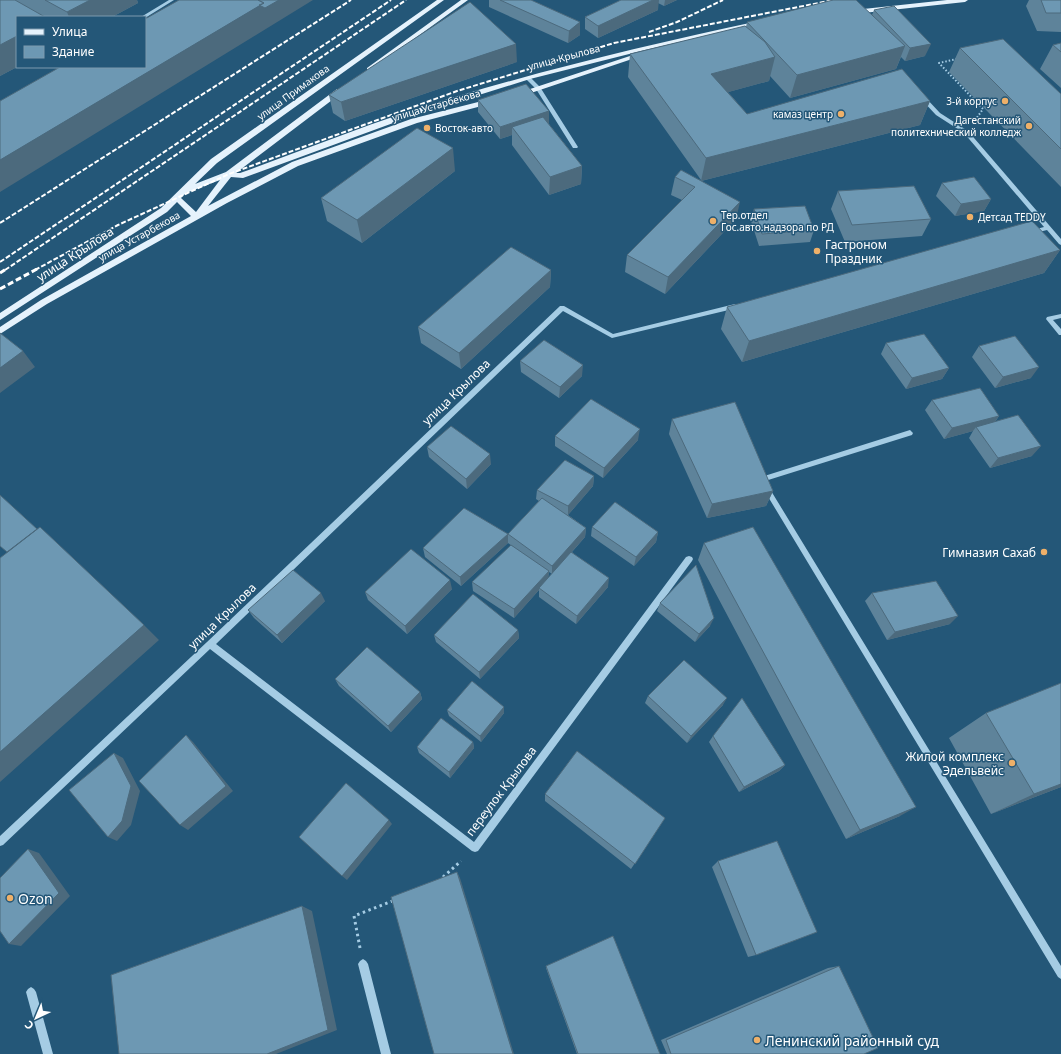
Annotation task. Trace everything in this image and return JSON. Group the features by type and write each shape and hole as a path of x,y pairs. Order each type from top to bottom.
{"main road":[{"name":"улица Примакова","path":"164,210 178,194 214,161 441,0"},
{"path":"363,74 465,0"},
{"path":"850,6 905,0"},
{"path":"845,13 965,0"},
{"name":"улица Крылова","path":"229,174 240,176 412,113 528,78 644,48 765,24 650,52 538,88"},
{"path":"229,174 196,217 178,194 229,174 344,88"},
{"path":"509,96 538,88"},
{"name":"улица Устарбекова","path":"0,331 44,302 196,217 295,164 414,121 494,100"},
{"name":"улица Крылова","path":"0,317 164,210"}],"street":[{"path":"145,16 172,0"},
{"path":"528,78 538,88 575,147"},
{"path":"920,94 938,114 966,132 1046,228 1061,243"},
{"path":"1023,233 1046,228"},
{"name":"улица Крылова","path":"0,842 562,308 612,336 739,305"},
{"path":"1061,316 1049,319 1061,333"},
{"path":"910,433 761,480 1061,974"},
{"name":"переулок Крылова","path":"210,644 475,848 689,559"},
{"path":"363,964 386,1054"},
{"path":"31,992 48,1054"}],"path":[{"path":"961,58 939,64 983,109 966,132"},
{"path":"440,879 446,876 475,848"},
{"path":"363,964 354,916 396,899"}],"building":[{"path":"0,0 15,0 43,16 16,16 16,37 0,45"},
{"path":"45,0 90,0 67,12"},
{"path":"179,0 258,0 264,3 0,160 0,101 58,68 146,68 146,18"},
{"path":"258,0 279,0 265,8 259,5 264,3"},
{"path":"500,0 531,0 580,22 569,31"},
{"path":"621,0 653,0 598,26 585,17"},
{"path":"833,0 856,0 905,46 797,75 747,22"},
{"path":"1041,0 1061,0 1061,13 1046,13"},
{"path":"470,2 516,44 341,102 329,95"},
{"path":"894,6 931,44 910,48 874,10"},
{"path":"745,26 765,42 775,57 711,74 747,114 902,69 930,101 706,158 630,54"},
{"path":"1003,39 1061,94 1061,149 960,48"},
{"path":"1061,43 1061,52 1053,45"},
{"path":"526,84 549,111 500,127 478,100"},
{"path":"543,117 582,166 550,177 512,127"},
{"path":"417,128 453,148 357,220 321,198"},
{"path":"681,170 740,202 668,277 627,255 695,187 675,177"},
{"path":"974,177 991,199 961,204 942,183"},
{"path":"914,186 931,219 852,225 838,191"},
{"path":"805,206 814,230 762,234 754,209"},
{"path":"1032,221 1060,250 749,341 727,307"},
{"path":"511,247 551,270 459,353 418,327"},
{"path":"0,333 23,351 0,368"},
{"path":"924,334 949,368 912,378 886,343"},
{"path":"1015,336 1039,367 1003,377 979,346"},
{"path":"544,340 583,365 560,387 520,361"},
{"path":"980,388 999,416 952,428 932,400"},
{"path":"591,399 640,429 604,468 555,436"},
{"path":"735,402 773,491 712,504 672,419"},
{"path":"1018,415 1041,446 998,458 976,427"},
{"path":"451,426 490,454 466,479 427,447"},
{"path":"565,460 594,476 568,506 537,490"},
{"path":"0,495 37,529 7,552 0,546"},
{"path":"542,498 586,528 552,566 508,534"},
{"path":"615,502 658,532 636,557 592,527"},
{"path":"464,508 508,534 460,577 423,548"},
{"path":"40,527 144,625 0,752 0,558"},
{"path":"753,527 916,807 860,830 704,543"},
{"path":"511,545 549,571 514,609 472,582"},
{"path":"411,549 450,580 405,626 365,592"},
{"path":"571,552 609,578 577,616 539,588"},
{"path":"696,565 714,618 699,634 660,603"},
{"path":"293,570 321,593 277,635 248,610"},
{"path":"936,581 958,616 895,632 872,593"},
{"path":"473,594 518,630 479,672 434,635"},
{"path":"367,647 420,692 388,726 335,679"},
{"path":"684,660 727,698 691,736 648,696"},
{"path":"472,681 504,707 480,736 447,710"},
{"path":"1061,683 1061,784 1034,794 986,713"},
{"path":"742,698 785,765 744,787 713,736"},
{"path":"441,718 473,742 449,772 417,747"},
{"path":"186,735 226,786 180,825 139,781"},
{"path":"577,751 665,818 635,864 545,794"},
{"path":"114,753 131,786 122,821 108,837 69,790"},
{"path":"346,783 389,820 342,876 299,837"},
{"path":"777,841 817,932 756,955 718,861"},
{"path":"28,849 59,893 9,944 0,931 0,878"},
{"path":"457,872 513,1054 434,1054 391,897"},
{"path":"302,906 328,1030 267,1054 119,1054 111,975"},
{"path":"613,936 660,1054 578,1054 546,966"},
{"path":"839,966 878,1048 864,1054 671,1054 666,1040"}],"railway":[{"path":"0,223 351,0"},
{"path":"0,262 391,0"},
{"path":"5,270 406,0"},
{"path":"649,32 677,22 723,0"},
{"path":"35,270 118,225 229,174 457,91 614,43 834,0"},
{"path":"0,273 6,269"},
{"path":"0,289 37,269"}],"place":[{"name":"3-й корпус","path":"1005,101"},
{"name":"камаз центр","path":"841,114"},
{"name":"Дагестанский политехнический колледж","path":"1029,126"},
{"name":"Восток-авто","path":"427,128"},
{"name":"Детсад TEDDY","path":"970,217"},
{"name":"Тер.отдел Гос.авто.надзора по РД","path":"713,221"},
{"name":"Гастроном Праздник","path":"817,251"},
{"name":"Гимназия Сахаб","path":"1044,552"},
{"name":"Жилой комплекс Эдельвейс","path":"1012,763"},
{"name":"Ozon","path":"10,898"},
{"name":"Ленинский районный суд","path":"757,1040"}]}
